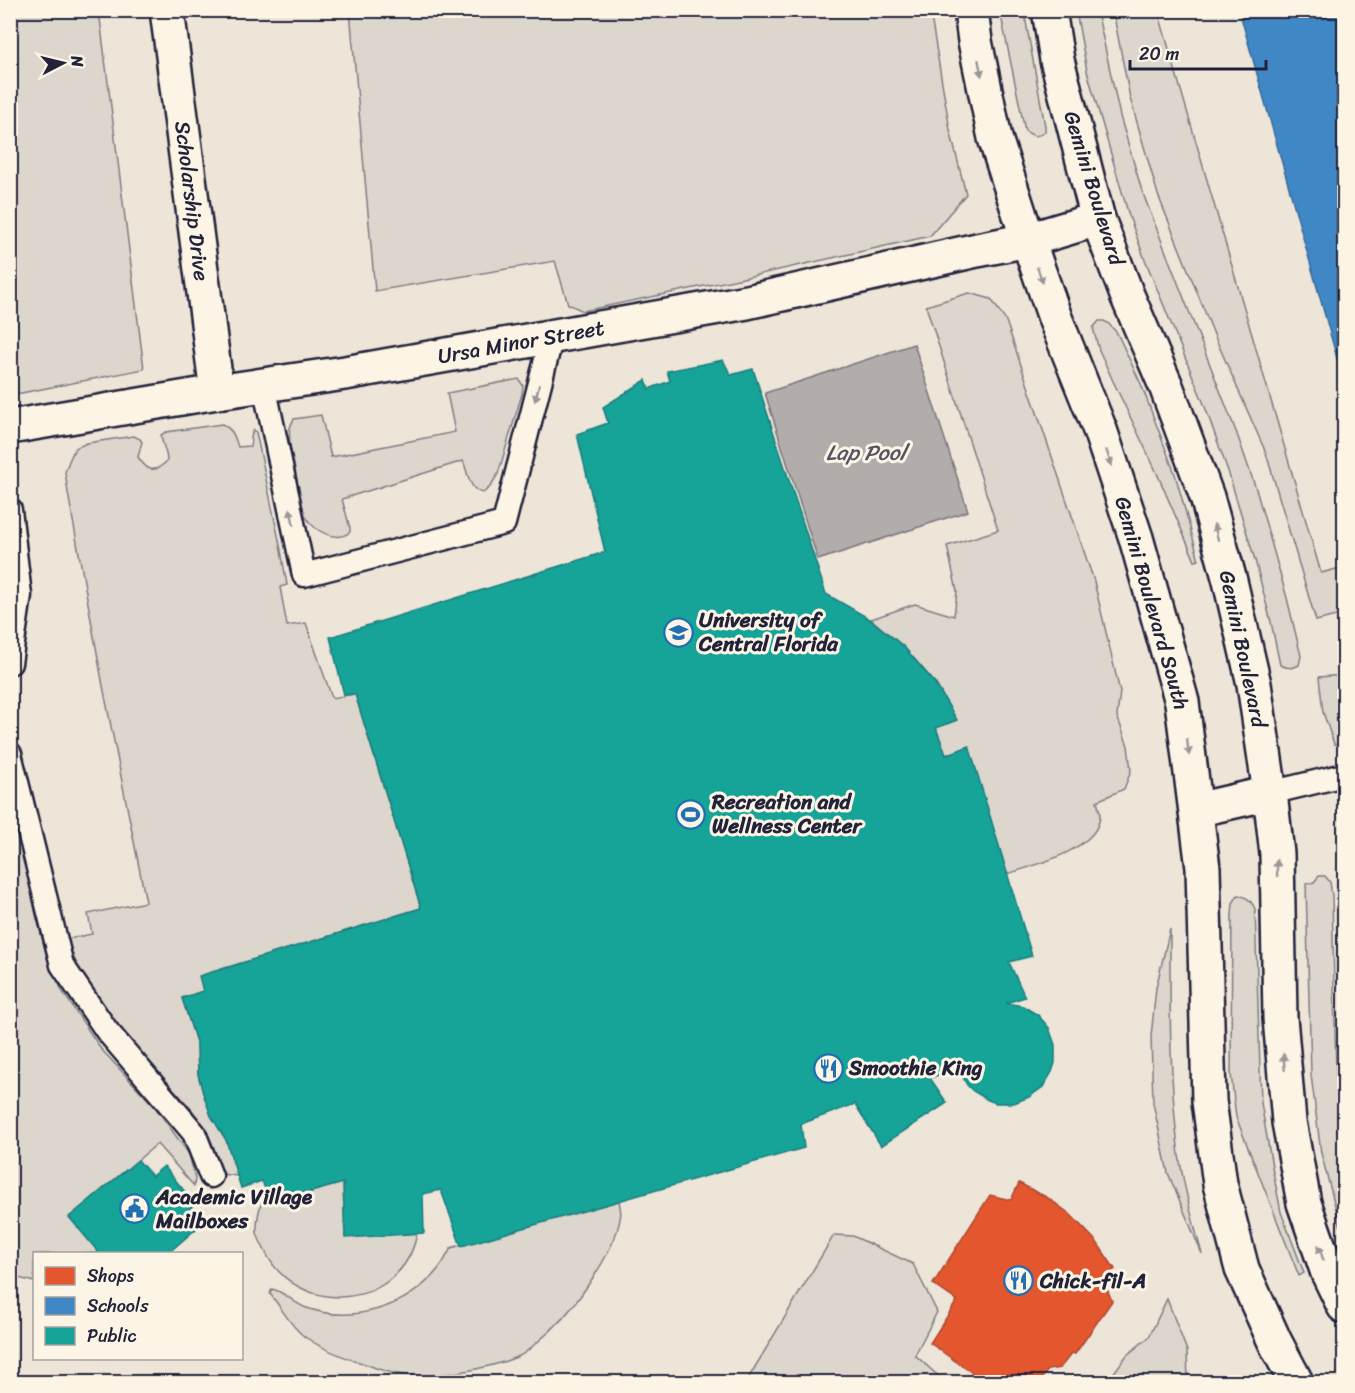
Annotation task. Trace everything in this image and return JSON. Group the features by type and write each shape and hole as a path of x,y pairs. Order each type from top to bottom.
{"street":[{"name":"Scholarship Drive","path":"167,10 217,392"},
{"name":"Gemini Boulevard South","path":"971,10 994,138 1055,318 1100,430 1136,538 1182,702 1203,868 1209,1101 1220,1184 1242,1269 1296,1383"},
{"name":"Gemini Boulevard","path":"1049,10 1057,60 1098,219 1127,295 1166,386 1207,497 1230,581 1254,684 1277,854 1280,1018 1289,1122 1304,1203 1328,1273 1344,1306"},
{"name":"Ursa Minor Street","path":"10,427 345,373 747,302 1028,240 1098,219"},
{"path":"1196,810 1270,793"}],"lane":[{"path":"264,385 304,575 504,523 552,336"},
{"path":"10,510 20,595 10,663"},
{"path":"10,754 62,965 107,1031 194,1133 211,1176"},
{"path":"1270,793 1344,775"}],"shaded area":[{"name":"University of Central Florida","path":"10,11 1344,11 1344,1382 11,1382"},
{"path":"10,11 99,11 144,369 11,395"},
{"path":"350,11 930,11 950,130 966,194 930,236 583,311 568,304 555,261 375,291"},
{"path":"1000,11 1024,11 1045,126 1045,132 1037,136 1025,131"},
{"path":"1076,11 1097,11 1120,116 1142,191 1237,434 1256,489 1301,656 1299,665 1294,667 1280,665 1255,560 1228,471 1204,404 1129,216 1087,71"},
{"path":"1113,11 1158,11 1321,573 1344,567 1344,614 1316,621 1266,453 1215,337 1158,195 1130,98"},
{"path":"969,293 991,299 1006,321 1094,581 1120,692 1117,716 1128,746 1131,771 1124,789 1097,801 1100,815 1097,827 1089,837 1048,861 1007,874 969,747 946,755 936,728 956,720 935,683 904,647 871,619 915,604 954,616 957,591 947,546 998,530 926,306"},
{"path":"1099,321 1108,323 1117,333 1141,384 1175,474 1199,560 1195,561 1099,350 1093,328"},
{"path":"519,379 523,386 522,394 498,474 483,493 478,492 472,485 463,461 342,499 350,528 350,532 344,535 326,534 314,527 306,517 290,446 290,428 294,419 321,415 331,457 455,432 447,393"},
{"path":"222,424 233,434 238,447 250,446 252,432 254,430 256,432 287,585 280,587 287,626 306,623 332,698 355,694 421,908 200,976 203,991 182,998 197,1045 198,1074 203,1093 226,1140 238,1176 222,1174 216,1152 200,1121 139,1052 110,1014 79,968 68,939 92,934 88,914 146,902 103,686 65,472 75,448 87,443 134,436 142,442 138,457 144,465 151,469 158,468 167,461 161,435 166,432"},
{"path":"1344,675 1344,745 1334,744 1323,712 1319,677"},
{"path":"11,814 16,821 47,957 62,991 101,1049 155,1107 189,1154 195,1178 194,1186 157,1144 70,1217 99,1252 33,1252 33,1282 11,1276 10,1149 15,1146 11,1138"},
{"path":"1319,876 1325,876 1330,882 1332,896 1336,1072 1344,1135 1344,1236 1321,1153 1311,1075 1306,884 1314,882"},
{"path":"1238,895 1248,899 1255,909 1261,1103 1281,1212 1304,1273 1299,1276 1236,1117 1231,1074 1232,915 1233,903"},
{"path":"1170,929 1173,1099 1183,1180 1202,1254 1168,1173 1153,1103 1151,1037 1156,988"},
{"path":"343,1183 345,1237 417,1233 408,1259 392,1278 371,1291 347,1296 322,1295 299,1287 279,1272 259,1238 258,1216 265,1191 271,1203"},
{"path":"619,1201 621,1217 611,1246 597,1272 575,1304 556,1326 525,1353 492,1365 426,1376 398,1374 383,1370 338,1354 305,1337 290,1322 270,1294 272,1289 277,1290 304,1307 322,1312 341,1314 378,1309 411,1294 426,1282 441,1266 451,1248"},
{"path":"834,1235 853,1236 913,1264 937,1312 915,1355 945,1382 746,1382"},
{"path":"1167,1299 1187,1351 1188,1382 1107,1382 1127,1355 1149,1337"}],"water":[{"name":"Lap Pool","path":"914,344 968,511 818,560 765,393"}],"building: Shops":[{"name":"Chick-fil-A","path":"1019,1183 1048,1198 1070,1214 1096,1241 1115,1269 1103,1279 1112,1301 1075,1354 1072,1353 1060,1368 1048,1370 1039,1382 985,1382 930,1343 957,1301 933,1284 990,1195 1011,1200"}],"building: Schools":[{"path":"1239,10 1344,10 1344,383"}],"building: Public":[{"name":"Recreation and Wellness Center","path":"723,360 731,375 753,369 826,594 870,619 904,647 935,683 957,720 936,728 946,755 969,746 1032,956 1009,962 1025,997 1006,1003 1023,1006 1038,1015 1049,1028 1055,1045 1055,1063 1052,1072 1043,1087 1029,1097 1014,1103 996,1103 973,1091 958,1068 930,1078 947,1103 881,1146 855,1104 801,1124 804,1148 461,1246 441,1190 423,1194 424,1233 345,1238 343,1183 271,1203 262,1181 241,1188 226,1140 211,1116 203,1093 198,1074 197,1045 182,998 203,991 199,976 421,908 355,694 344,695 330,637 605,552 577,434 608,423 603,407 646,380 649,389 670,381 667,371"},
{"name":"Academic Village Mailboxes","path":"138,1160 152,1176 164,1166 195,1204 184,1214 196,1229 169,1252 98,1252 69,1217"}],"place":[{"name":"University of Central Florida","path":"678,632"},
{"name":"Recreation and Wellness Center","path":"691,814"},
{"name":"Smoothie King","path":"828,1068"},
{"name":"Academic Village Mailboxes","path":"135,1209"},
{"name":"Chick-fil-A","path":"1019,1281"}]}
